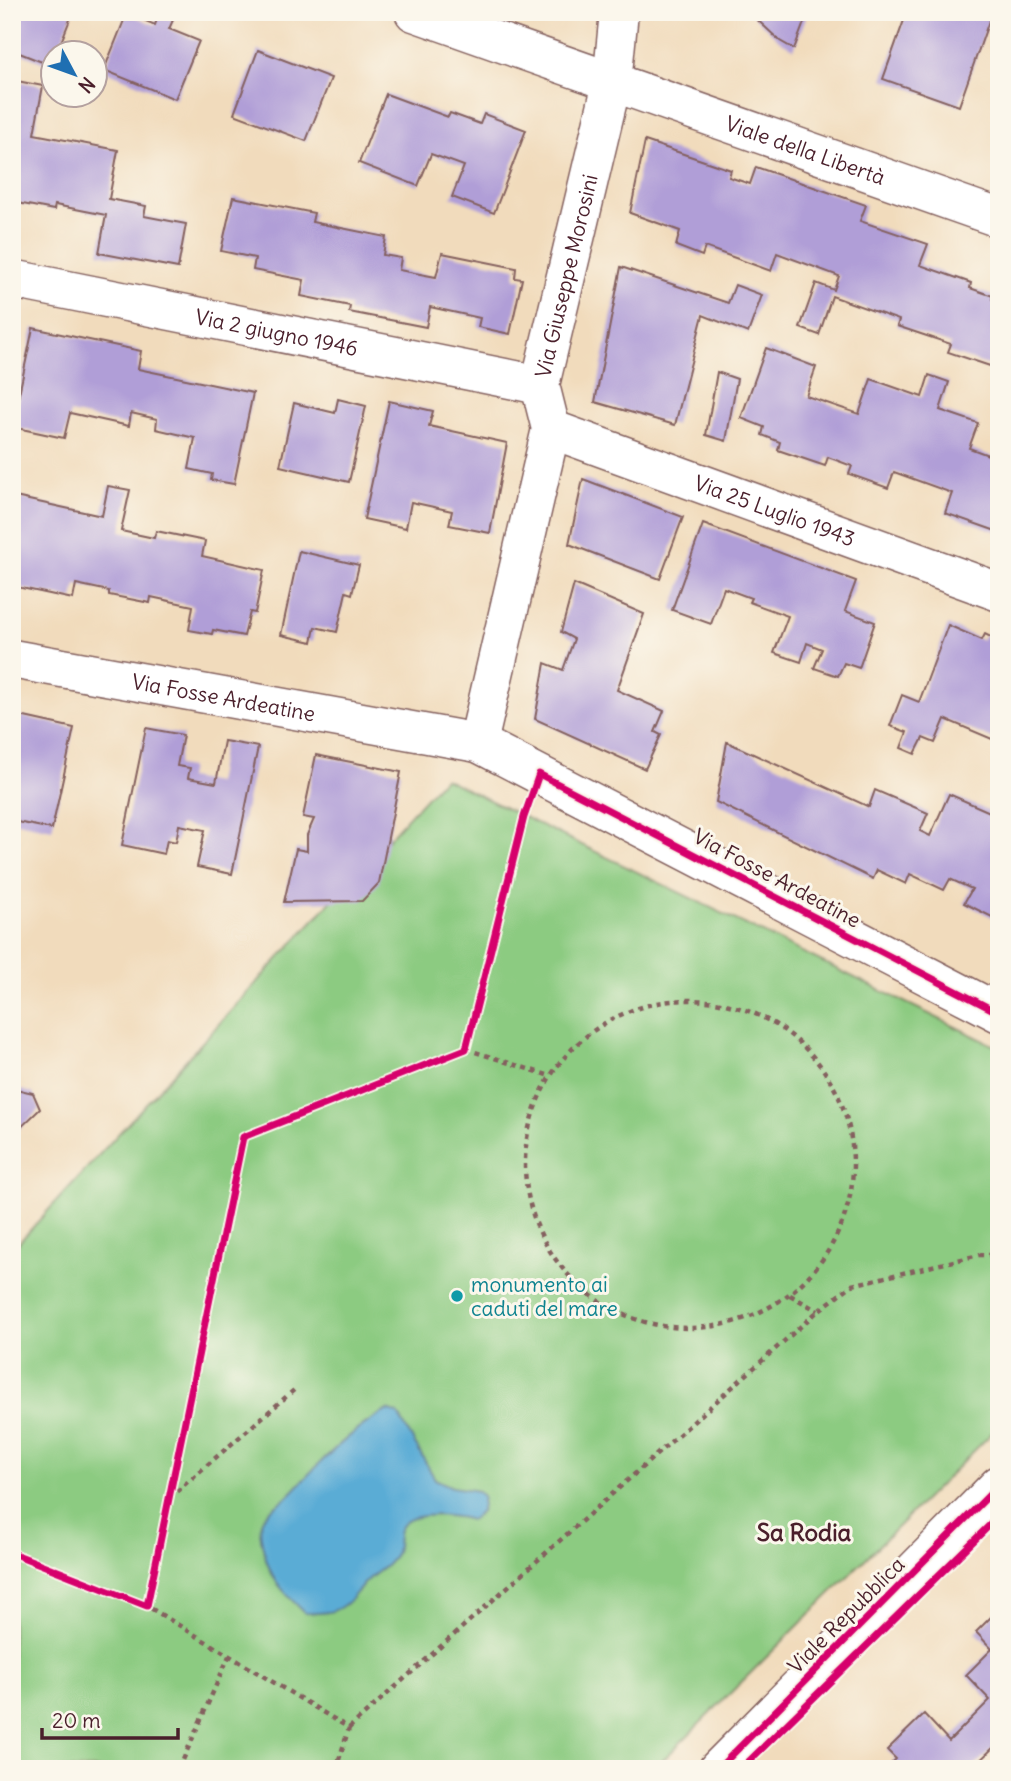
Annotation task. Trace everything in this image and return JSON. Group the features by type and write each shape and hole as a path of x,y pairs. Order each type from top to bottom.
{"street":[{"name":"Viale della Libertà","path":"414,12 999,218"},
{"name":"Via Giuseppe Morosini","path":"478,743 551,429 540,385 612,83 619,12"},
{"name":"Via 2 giugno 1946","path":"12,279 540,385"},
{"name":"Via 25 Luglio 1943","path":"551,429 999,592"},
{"name":"Via Fosse Ardeatine","path":"12,659 478,743 999,1013"},
{"name":"Viale Repubblica","path":"718,1769 999,1485"}],"path":[{"path":"466,1049 524,817 539,774"},
{"path":"681,999 733,1004 780,1026 819,1061 844,1106 855,1158 848,1209 826,1257 790,1295 738,1322 681,1330 625,1318 577,1286 542,1241 525,1186 528,1129 550,1076 584,1036 629,1010 681,999"},
{"path":"147,1606 243,1137 466,1049 550,1076"},
{"path":"336,1769 349,1728 818,1311 852,1285 979,1255 999,1255"},
{"path":"790,1295 818,1311"},
{"path":"168,1499 293,1390"},
{"path":"12,1553 147,1606 349,1728"},
{"path":"179,1769 229,1656"}],"green space":[{"path":"444,778 999,1048 999,1426 654,1769 12,1769 12,1250"}],"water":[{"path":"388,1410 398,1414 435,1479 452,1487 478,1491 483,1496 481,1511 471,1520 433,1515 405,1522 400,1528 392,1558 346,1604 328,1612 305,1613 282,1590 266,1560 261,1533 262,1520 344,1441"}],"building":[{"path":"12,12 73,12 63,38 38,38 38,60 12,50"},
{"path":"749,12 808,12 794,49 780,41"},
{"path":"907,12 938,12 953,18 955,12 992,12 959,106 883,79"},
{"path":"127,13 155,25 159,14 173,20 169,29 199,41 175,99 108,72 108,60"},
{"path":"258,50 331,78 306,141 234,114"},
{"path":"12,80 38,85 39,108 34,134 118,150 109,199 146,206 144,216 186,224 178,268 99,253 106,215 55,205 54,210 12,202"},
{"path":"386,94 448,117 450,113 480,124 484,114 526,130 494,213 452,197 464,166 431,154 418,186 359,163"},
{"path":"645,141 731,170 729,177 750,184 756,167 866,205 860,221 928,244 920,265 971,283 970,288 993,296 992,299 999,302 999,369 948,352 951,344 897,326 899,320 832,296 819,335 800,328 816,283 834,290 839,276 777,253 771,271 705,247 702,256 676,246 680,231 630,213"},
{"path":"233,197 314,213 312,222 386,237 383,255 401,258 399,270 436,277 442,253 516,268 515,278 522,279 510,334 478,327 480,318 430,307 426,327 349,312 350,306 301,296 304,280 253,270 255,258 221,251"},
{"path":"621,267 728,303 735,285 762,295 748,333 703,315 675,425 595,402"},
{"path":"33,328 141,351 138,369 253,393 234,484 211,480 212,474 189,469 195,438 156,429 157,419 131,413 129,426 70,413 64,438 12,427"},
{"path":"766,348 816,367 806,396 859,414 871,379 922,397 929,375 949,382 940,410 978,423 969,448 999,459 999,532 945,513 952,493 894,472 888,488 849,474 852,466 828,457 825,466 778,450 780,442 762,435 764,427 741,418"},
{"path":"717,372 737,379 726,441 706,435"},
{"path":"338,399 366,406 349,482 280,466 294,403 335,413"},
{"path":"389,401 433,411 429,426 507,443 490,533 449,525 452,511 411,502 406,528 364,519"},
{"path":"583,479 683,517 660,579 569,544"},
{"path":"108,486 130,490 121,531 154,538 156,531 205,541 202,556 264,570 255,613 250,612 244,636 213,630 212,634 189,630 193,606 151,597 150,603 109,595 109,591 76,584 73,599 12,586 12,509 15,497 102,516"},
{"path":"703,524 856,581 845,611 875,622 859,668 844,663 838,676 814,668 822,649 807,643 801,662 774,653 788,616 749,602 751,598 724,588 711,624 672,610"},
{"path":"299,551 359,565 352,594 346,592 337,632 315,627 312,642 281,635"},
{"path":"574,584 644,614 617,690 664,711 655,732 661,735 645,769 535,719 545,663 563,670 574,639 561,632"},
{"path":"948,625 982,640 985,634 999,641 999,742 945,719 935,743 923,738 915,754 901,748 907,732 890,726 902,695 919,702"},
{"path":"20,716 74,728 52,829 12,821 12,738 16,739"},
{"path":"146,728 183,735 177,766 190,768 188,778 216,783 224,741 258,747 232,874 197,867 205,830 179,825 176,842 167,840 164,854 122,845"},
{"path":"727,742 869,807 875,790 928,813 920,831 930,836 949,794 999,816 995,832 999,834 998,920 964,903 972,889 950,879 944,890 910,874 906,884 877,870 873,879 716,802"},
{"path":"316,755 401,772 379,883 362,901 284,902 296,849 307,851 307,835 314,819 303,817"},
{"path":"12,1088 33,1093 40,1109 12,1136"},
{"path":"999,1609 999,1747 996,1745 971,1769 886,1769 896,1759 887,1750 924,1714 949,1741 990,1700 966,1675 992,1649 976,1632"}],"cycle path":[{"path":"12,1553 147,1606 243,1137 466,1049 524,817 539,774 999,1013"},
{"path":"718,1769 999,1485"},
{"path":"741,1769 999,1516"}],"place":[{"name":"monumento ai caduti del mare","path":"457,1296"}],"district":[{"name":"Sa Rodia","path":"804,1532"}]}
